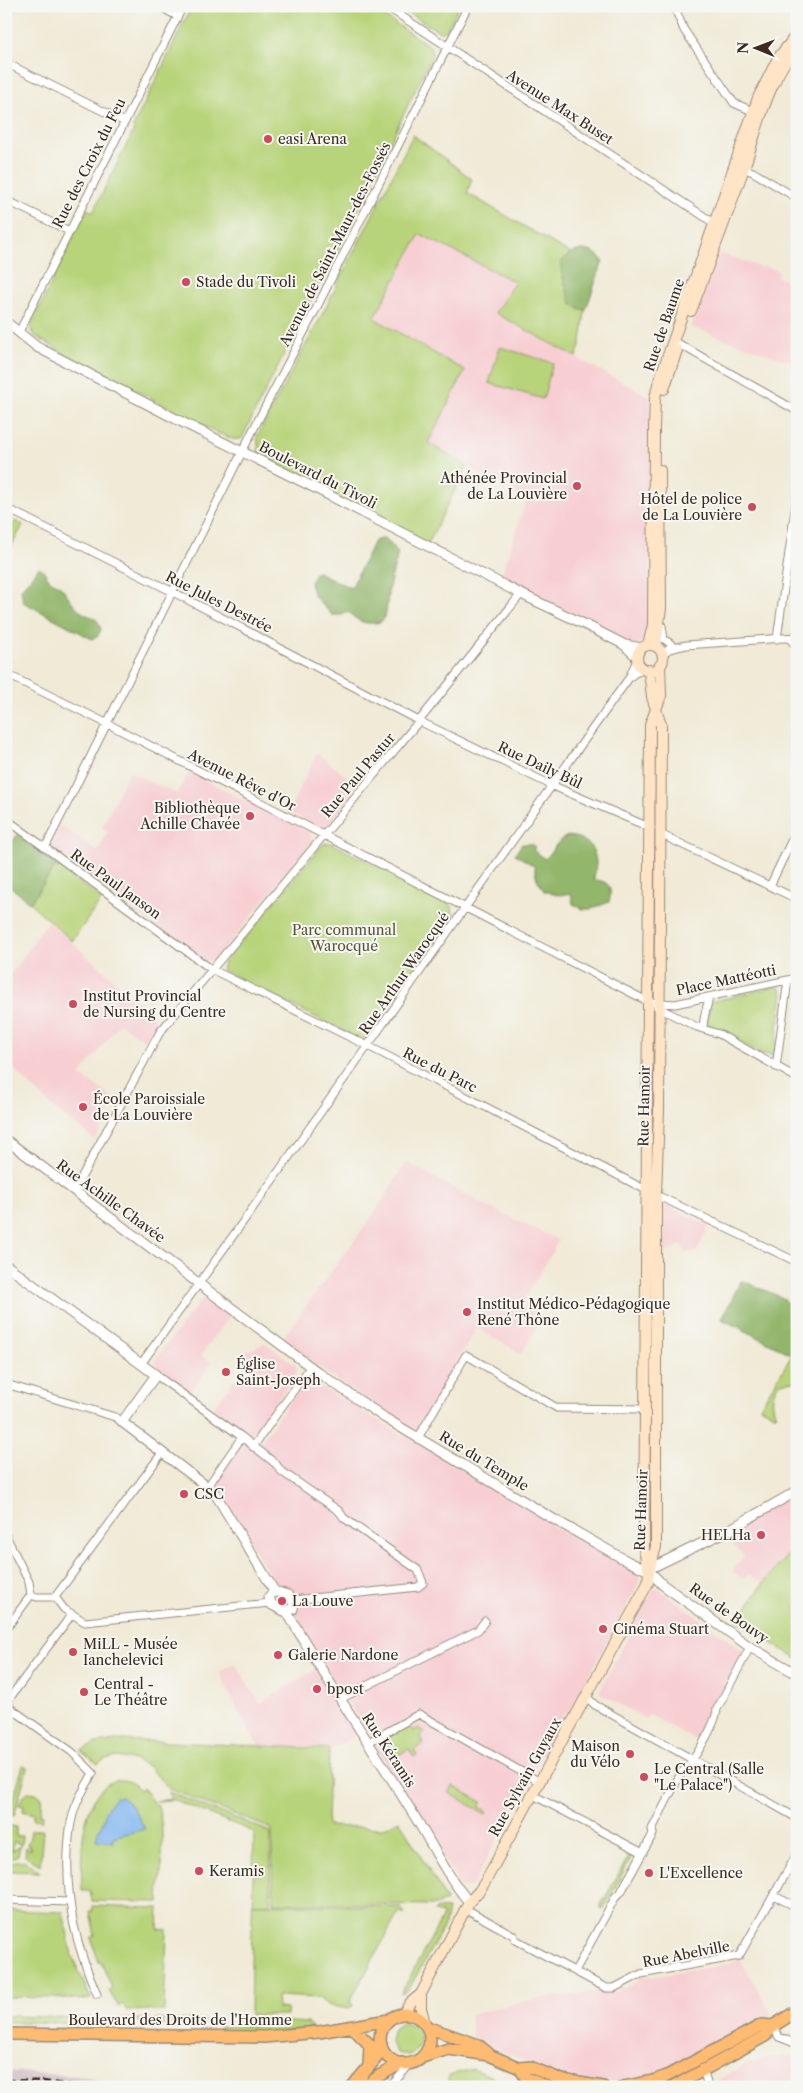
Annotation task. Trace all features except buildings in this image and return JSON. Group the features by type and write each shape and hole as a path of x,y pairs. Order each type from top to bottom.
{"main road":[{"name":"Rue de Baume","path":"650,653 653,618 655,398 662,372 739,166 769,73 797,34"},
{"name":"Rue de Baume","path":"757,113 776,76 797,46"},
{"name":"Rue de Baume","path":"650,653 661,621 662,399 718,225"},
{"path":"650,653 654,670 647,670 640,666 650,653"},
{"name":"Rue Hamoir","path":"650,653 661,696 650,725 655,1004"},
{"name":"Rue Hamoir","path":"647,670 655,709 661,725 652,1192 645,1409 644,1550 651,1569"},
{"name":"Rue Hamoir","path":"651,1569 656,1547 652,1192"},
{"name":"Rue Sylvain Guyaux","path":"403,2014 410,2003 421,1994 467,1905 479,1891 533,1795 645,1588 651,1569"},
{"path":"381,2042 385,2053 392,2060 412,2061 427,2050 430,2041 421,2008 421,1994"},
{"path":"673,2087 766,2036 773,2026 797,2011"},
{"path":"352,2027 389,2020 403,2014 417,2017 426,2026 478,2045 489,2054 520,2068 530,2067 562,2080 603,2087"},
{"path":"352,2087 377,2057 382,2031 389,2020"},
{"path":"623,2087 660,2079 762,2025 773,2026"},
{"path":"352,2027 370,2045 369,2066"},
{"name":"Boulevard des Droits de l'Homme","path":"6,2034 264,2037 352,2027 381,2042"},
{"path":"364,2087 412,2061 438,2050 449,2049 489,2054"},
{"path":"520,2068 526,2078 548,2087"}],"street":[{"path":"159,6 177,16"},
{"name":"Rue des Croix du Feu","path":"19,332 68,231 183,6"},
{"name":"Avenue Max Buset","path":"386,6 718,225"},
{"name":"Avenue de Saint-Maur-des-Fossés","path":"45,848 243,452 449,48 468,6"},
{"path":"674,6 684,30 734,103 757,113"},
{"path":"6,64 125,122"},
{"path":"739,166 797,198"},
{"path":"6,200 68,231"},
{"name":"Boulevard du Tivoli","path":"6,322 37,346 243,452 521,594 623,644 650,653"},
{"path":"679,344 797,411"},
{"path":"777,639 797,495"},
{"name":"Rue Jules Destrée","path":"6,508 173,592 419,721"},
{"name":"Rue Paul Pastur","path":"74,1191 160,1032 419,721 521,594"},
{"path":"661,621 665,642 671,644"},
{"path":"650,653 663,645 671,644 686,645 793,638 797,647"},
{"path":"650,653 686,645"},
{"name":"Rue Arthur Warocqué","path":"141,1364 466,908 551,785 629,678 650,653"},
{"name":"Rue Arthur Warocqué","path":"629,678 635,672 647,670"},
{"name":"Avenue Rêve d'Or","path":"6,674 108,724 323,836 655,1004"},
{"name":"Rue Daily Bûl","path":"419,721 551,785 651,828"},
{"name":"Rue Paul Janson","path":"6,819 211,969"},
{"path":"770,886 797,829"},
{"path":"660,834 797,899"},
{"name":"Rue du Parc","path":"211,969 368,1046 652,1192 797,1262"},
{"path":"788,980 797,978"},
{"name":"Place Mattéotti","path":"788,980 776,1067 718,1034 703,1029 655,1004 675,1004 788,980"},
{"path":"703,1029 709,997"},
{"path":"776,1067 797,1078"},
{"name":"Rue Achille Chavée","path":"6,1140 312,1366"},
{"path":"6,1265 242,1437 276,1464 281,1471 339,1511 344,1518 418,1570 423,1583 418,1588 293,1600"},
{"path":"418,1438 466,1355 557,1408 645,1409"},
{"path":"253,1447 312,1366"},
{"name":"Rue du Temple","path":"312,1366 319,1373 385,1418 418,1438 627,1561 651,1569"},
{"path":"122,1422 156,1375"},
{"path":"6,1384 115,1417 175,1464 208,1486 214,1492 275,1592"},
{"path":"208,1486 242,1437"},
{"path":"54,1597 162,1453"},
{"path":"651,1569 725,1532 797,1491"},
{"path":"6,1536 29,1582 31,1595 6,1629"},
{"name":"Rue de Bouvy","path":"651,1569 663,1585 750,1647 797,1674"},
{"path":"275,1592 287,1594 293,1600 294,1607 287,1612 276,1609 270,1603 270,1595 275,1592"},
{"path":"31,1595 54,1597 82,1621 270,1603"},
{"name":"Rue Kéramis","path":"287,1612 367,1743 412,1812 467,1905"},
{"path":"6,1720 9,1707 7,1698 74,1616"},
{"path":"340,1699 478,1630 485,1621"},
{"path":"467,1905 513,1935 516,1940 575,1971 616,1896 622,1892 653,1834 652,1829 658,1816 716,1715 717,1708 750,1647"},
{"path":"587,1697 595,1705 797,1818"},
{"path":"9,1707 72,1752 93,1773 76,1804 72,1817 68,1839 67,1880 69,1902 83,1962 97,1994"},
{"path":"367,1743 419,1714 540,1782"},
{"path":"533,1795 643,1853"},
{"name":"Rue Abelville","path":"575,1971 606,1988 612,1988 642,1974 739,1956 797,1854"},
{"path":"774,1896 797,1908"},
{"path":"6,1900 69,1902"},
{"path":"773,2026 779,2037 797,2044"},
{"path":"700,2059 708,2087"},
{"path":"390,2087 412,2061"}],"shaded area":[{"name":"Athénée Provincial de La Louvière","path":"421,234 515,282 495,314 650,397 650,630 645,640 640,643 634,645 501,577 526,500 428,443 465,371 374,319"},
{"path":"720,253 763,268 764,266 779,271 777,277 797,284 797,353 793,360 789,359 788,361 691,327"},
{"path":"317,753 358,786 328,826 322,828 288,813"},
{"path":"129,771 177,794 189,772 309,832 312,837 311,843 214,962 206,962 200,958 52,848 54,838 61,826 98,852 108,831 102,827"},
{"name":"Institut Provincial de Nursing du Centre","path":"48,921 121,986 160,1025 148,1043 120,1023 80,1075 116,1100 95,1140 53,1108 6,1061 6,981"},
{"path":"406,1162 478,1202 558,1240 521,1305 543,1318 521,1354 477,1328 415,1431 340,1383 282,1339 376,1211"},
{"path":"664,1205 709,1226 697,1252 686,1252 681,1245 664,1253"},
{"path":"202,1299 208,1299 230,1316 201,1355 212,1362 190,1392 157,1367 155,1360"},
{"path":"264,1342 295,1365 297,1372 257,1430 248,1434 213,1408 238,1375 243,1379 250,1370 244,1365 249,1359 243,1355 247,1350 255,1349"},
{"path":"314,1375 319,1378 316,1384 548,1520 549,1524 570,1536 575,1536 640,1574 639,1583 570,1711 564,1714 473,1885 467,1888 461,1887 299,1623 296,1614 300,1605 298,1598 275,1584 215,1482 242,1444 257,1447 300,1387 310,1376"},
{"name":"HELHa","path":"797,1492 797,1544 763,1584 749,1574 743,1579 732,1571 744,1556 727,1538 725,1532"},
{"path":"658,1588 742,1650 743,1653 696,1740 649,1715 646,1719 601,1694 600,1690 653,1589"},
{"path":"235,1663 260,1703 317,1669 356,1735 332,1749 259,1746 242,1718 219,1672"},
{"path":"740,1959 773,2015 668,2071 625,2083 583,2080 540,2068 472,2037 471,2014 535,1999 598,1992 598,1988 608,1993 620,1991 619,1988 621,1986 623,1989 639,1981 639,1978 644,1976 645,1978 730,1964 732,1961"},
{"path":"797,2054 797,2087 716,2087 711,2084 750,2062"},
{"path":"6,2071 86,2077 100,2081 99,2087 6,2087"}],"green space":[{"path":"192,6 369,6 431,47 432,55 342,243 331,260 242,438 237,439 231,439 220,434 63,353 35,336 30,327 87,209 93,212"},
{"path":"397,6 459,6 446,31 440,32"},
{"path":"413,135 472,179 467,193 570,253 561,262 580,310 586,309 576,357 495,313 515,282 420,234 374,318 465,371 428,443 467,466 427,546 315,488 259,453 257,436 322,315"},
{"path":"582,250 594,253 603,261 586,309 580,310 571,303 561,271 561,262 570,253"},
{"path":"500,347 553,363 543,399 489,383"},
{"path":"15,521 23,525 6,556 6,538"},
{"path":"386,539 398,553 389,587 386,614 381,622 363,622 356,619 349,612 342,615 332,615 314,596 310,583 316,571 351,588 374,541"},
{"path":"39,567 51,581 62,588 79,610 97,621 101,630 97,637 92,639 23,602 21,589"},
{"path":"18,834 57,864 30,903 6,883 6,850"},
{"path":"568,836 584,840 593,850 596,864 593,880 602,881 608,885 610,888 609,902 591,909 582,909 573,904 571,893 559,895 544,891 537,879 534,866 515,854 522,844 531,844 535,847 533,850 545,859 558,843"},
{"name":"Parc communal Warocqué","path":"331,843 452,906 453,914 369,1037 359,1039 222,970 224,962 322,845"},
{"path":"56,865 102,899 72,941 30,903"},
{"path":"779,987 783,993 774,1056 761,1053 706,1024 710,1002"},
{"path":"743,1281 783,1298 797,1312 797,1357 722,1319 740,1282"},
{"path":"792,1355 797,1357 797,1382 789,1381 778,1385 773,1395 776,1415 760,1407"},
{"path":"797,1544 797,1659 737,1621 763,1584"},
{"path":"406,1726 415,1731 418,1728 424,1732 421,1736 423,1744 414,1750 417,1755 414,1757 409,1749 389,1760 379,1743"},
{"path":"124,1740 329,1749 327,1826 384,1828 399,1820 446,1901 435,1905 273,1903 272,1829 169,1789 149,1767 135,1760 115,1757 105,1759 98,1764 81,1751 96,1743"},
{"path":"23,1765 27,1768 14,1816 9,1815"},
{"path":"115,1780 129,1782 140,1790 143,1788 155,1805 157,1804 162,1827 159,1902 92,1901 90,1891 82,1891 82,1846 88,1813 94,1799 103,1788"},
{"path":"453,1786 482,1802 479,1806 487,1811 486,1814 449,1793"},
{"path":"28,1792 36,1793 42,1798 40,1814 43,1815 42,1820 33,1819 34,1814 23,1811 24,1806 19,1805 23,1796"},
{"path":"168,1792 271,1832 270,1903 253,1904 401,1907 405,1914 399,1912 350,2001 353,2006 349,2009 327,2005 319,1998 277,1996 278,2008 287,2009 287,2015 250,2015 254,1832 174,1800 156,1801 171,1799"},
{"path":"6,1825 16,1827 16,1836 22,1836 21,1845 14,1841 12,1851 20,1846 18,1855 6,1861"},
{"path":"31,1830 43,1830 40,1865 25,1856 26,1847 31,1850 30,1846 27,1845"},
{"path":"630,1854 631,1858 603,1910 599,1908"},
{"path":"16,1861 23,1861 40,1872 6,1871 6,1865"},
{"path":"92,1906 159,1908 158,1929 167,1930 164,2011 126,2010 123,2004 118,2006 109,1991 112,1988 101,1962 99,1963 91,1938 95,1936 90,1911 93,1911"},
{"path":"437,1908 448,1909 445,1924 409,1989 401,1993 442,1918 442,1913 434,1911"},
{"path":"6,1910 63,1912 72,1956 91,1999 6,1997"},
{"path":"6,2016 97,2018 96,2021 89,2023 6,2022"},
{"path":"119,2019 204,2020 205,2022 177,2025"},
{"path":"275,2021 308,2023 313,2028 272,2033 217,2031 220,2027 224,2026 256,2026"},
{"path":"402,2023 414,2026 421,2036 419,2048 409,2055 397,2053 390,2042 392,2030"},
{"path":"473,2069 498,2079 500,2087 447,2087 449,2075"}],"water":[{"path":"115,1797 121,1797 133,1807 145,1829 113,1837 113,1842 96,1840 104,1820 105,1811"}],"railway":[{"path":"6,2080 43,2081 86,2087"}],"place":[{"name":"easi Arena","path":"268,139"},
{"name":"Stade du Tivoli","path":"186,282"},
{"name":"Athénée Provincial de La Louvière","path":"577,486"},
{"name":"Hôtel de police de La Louvière","path":"752,507"},
{"name":"Bibliothèque Achille Chavée","path":"250,816"},
{"name":"Institut Provincial de Nursing du Centre","path":"73,1004"},
{"name":"École Paroissiale de La Louvière","path":"83,1107"},
{"name":"Institut Médico-Pédagogique René Thône","path":"467,1312"},
{"name":"Église Saint-Joseph","path":"226,1372"},
{"name":"CSC","path":"184,1494"},
{"name":"HELHa","path":"761,1535"},
{"name":"La Louve","path":"282,1601"},
{"name":"Cinéma Stuart","path":"603,1629"},
{"name":"MiLL - Musée Ianchelevici","path":"73,1652"},
{"name":"Galerie Nardone","path":"278,1655"},
{"name":"bpost","path":"317,1689"},
{"name":"Central - Le Théâtre","path":"84,1692"},
{"name":"Maison du Vélo","path":"630,1754"},
{"name":"Le Central (Salle \"Le Palace\")","path":"644,1777"},
{"name":"Keramis","path":"199,1871"},
{"name":"L'Excellence","path":"649,1873"}]}
